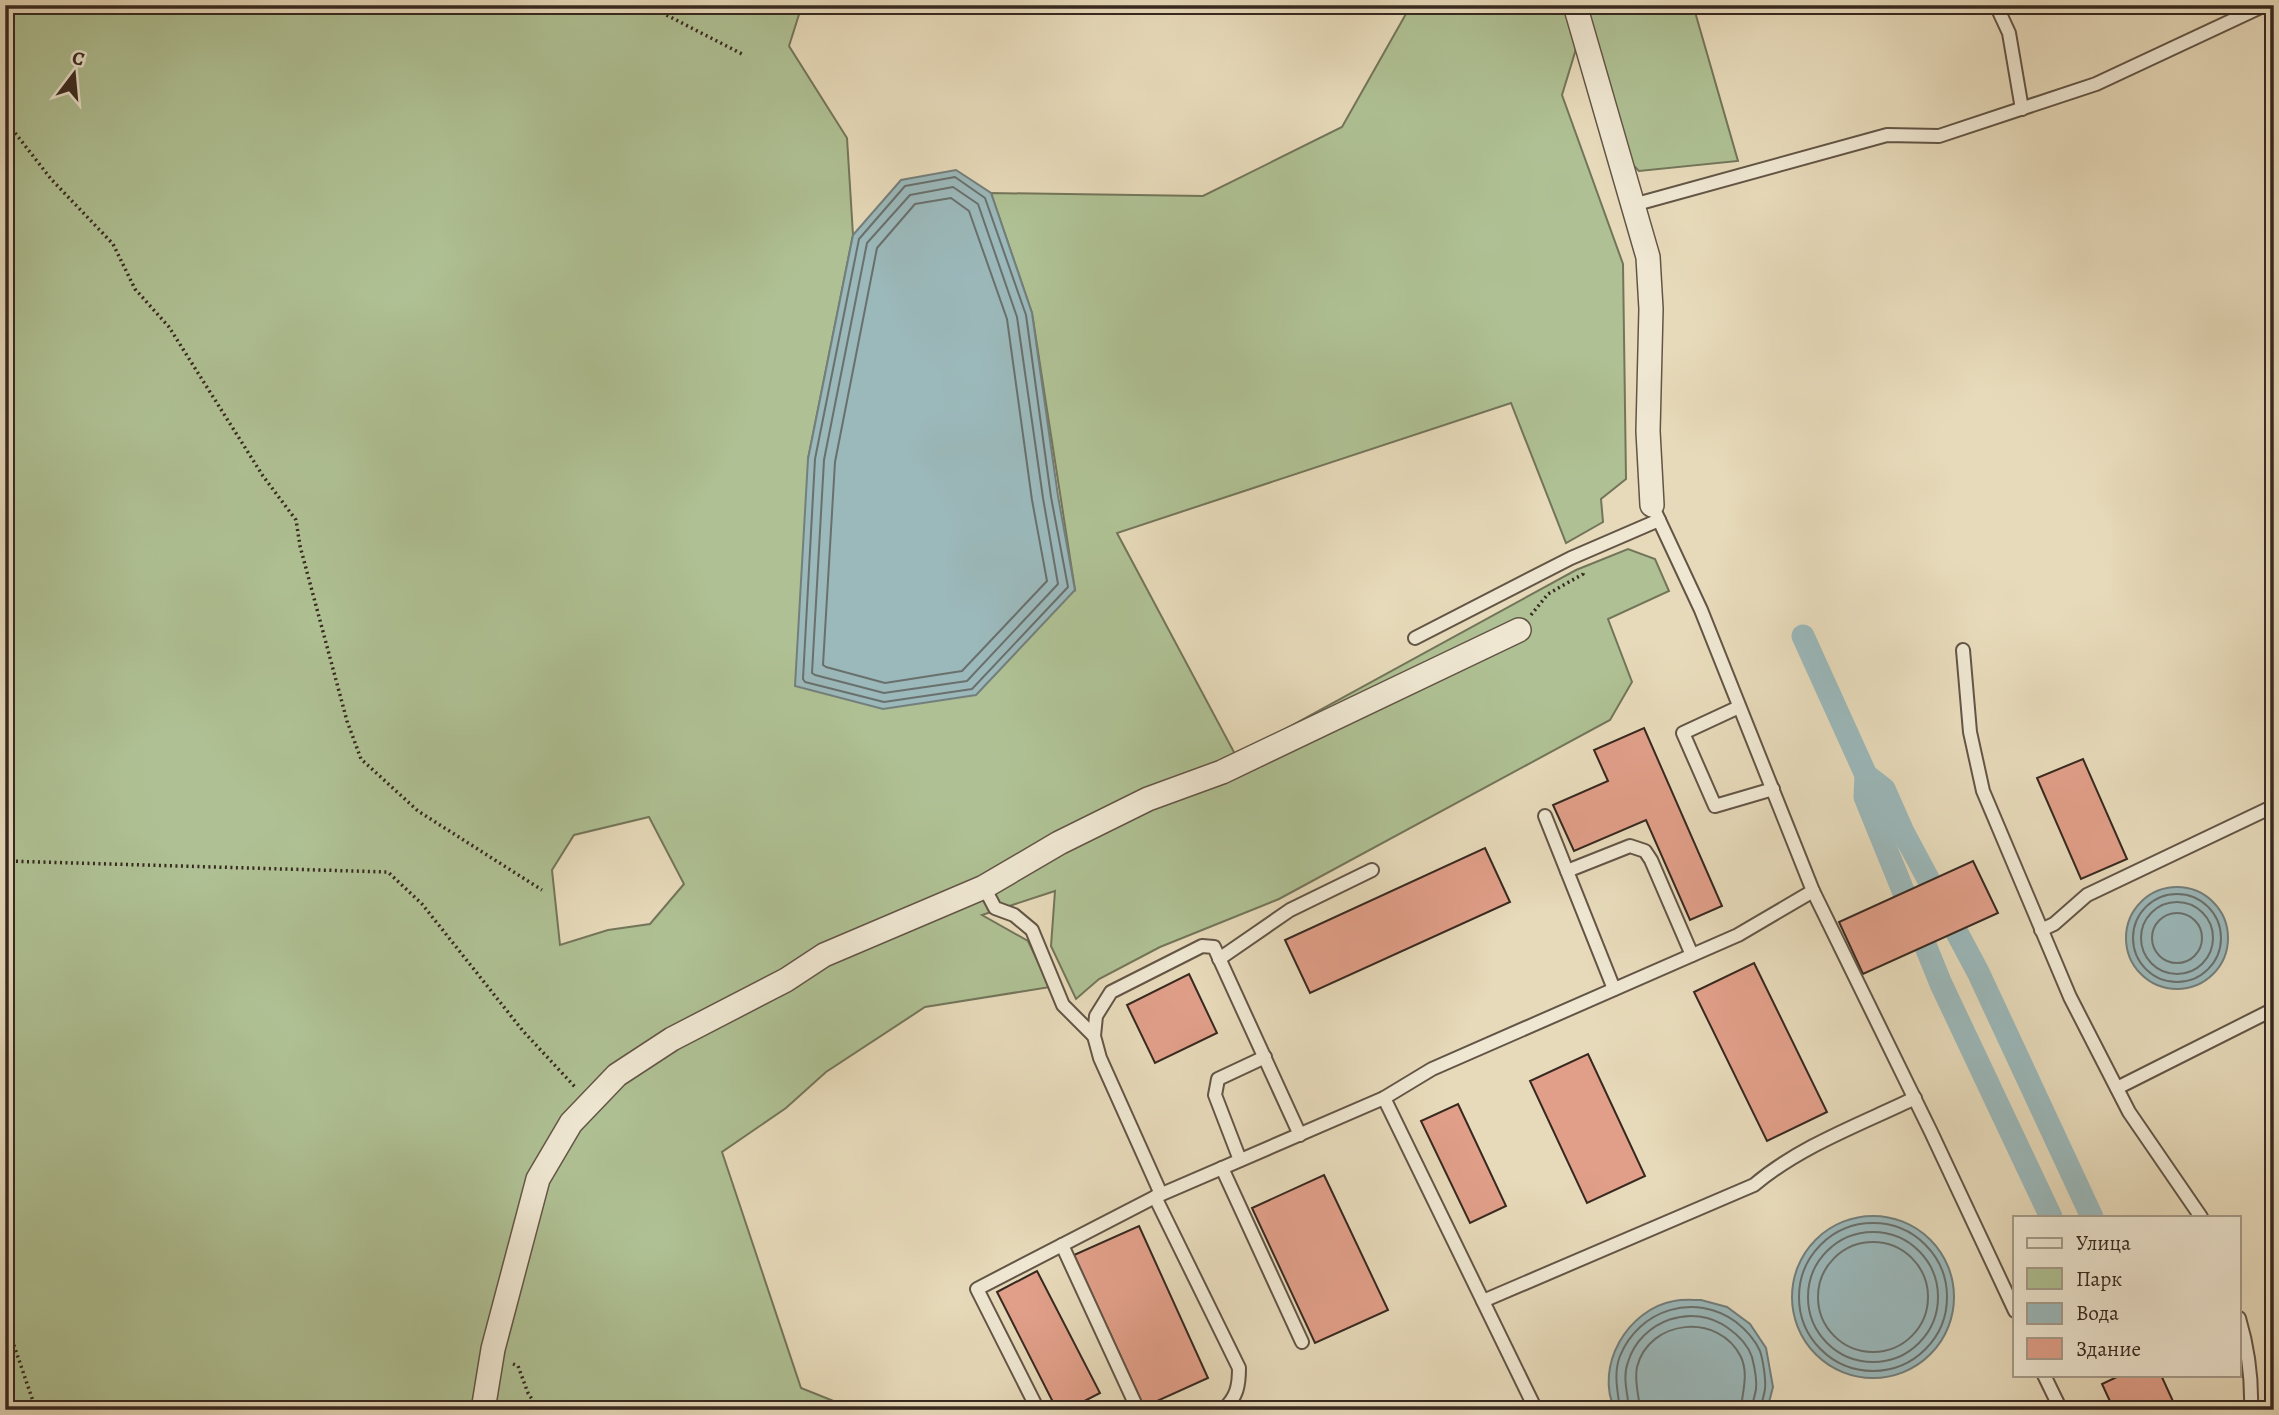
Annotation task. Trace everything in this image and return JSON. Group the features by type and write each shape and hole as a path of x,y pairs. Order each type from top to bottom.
{"street":[{"path":"1575,5 1648,257 1651,309 1648,431 1656,512"},
{"path":"483,1410 491,1357 538,1179 570,1123 617,1075 672,1039 786,981 824,955 984,887 1059,843 1148,799 1222,772 1519,630"}],"lane":[{"path":"1996,5 2009,33 2022,109"},
{"path":"1633,205 1888,135 1939,136 2096,84 2265,5"},
{"path":"1415,638 1585,552 1656,512 1701,610 1814,891 2013,1307"},
{"path":"1963,650 1970,732 1983,792 2070,997 2129,1112 2200,1216"},
{"path":"1739,706 1683,733 1715,806 1773,789"},
{"path":"2041,929 2054,925 2087,895 2274,806"},
{"path":"1545,816 1614,989"},
{"path":"1567,871 1630,846 1644,851 1651,860 1692,955"},
{"path":"1219,959 1290,910 1372,870"},
{"path":"984,887 995,908 1014,915 1032,930 1063,1005 1094,1036"},
{"path":"1038,1410 977,1289 1158,1196 1384,1098 1432,1069 1738,935 1814,891"},
{"path":"1223,1410 1232,1401 1238,1387 1239,1368 1158,1196 1100,1058 1094,1036 1097,1016 1111,992 1202,946 1214,947 1300,1135"},
{"path":"2117,1088 2274,1009"},
{"path":"1240,1160 1215,1095 1218,1079 1265,1057"},
{"path":"1384,1098 1536,1410"},
{"path":"1483,1301 1754,1185 1772,1169 1915,1098"},
{"path":"1222,1168 1302,1342"},
{"path":"1062,1245 1138,1410"},
{"path":"2240,1322 2251,1387 2250,1410"},
{"path":"2044,1376 2061,1410"}],"path":[{"path":"647,5 742,54"},
{"path":"5,120 51,178 113,244 135,289 169,327 263,476 296,520 300,546 344,709 361,759 418,811 542,890"},
{"path":"1519,630 1548,594 1583,574 1585,552"},
{"path":"5,861 388,872 422,904 523,1031 590,1103"},
{"path":"5,1319 36,1410"},
{"path":"491,1357 518,1366 528,1393 539,1410"}],"green space":[{"path":"5,5 802,5 789,46 847,138 853,235 808,459 1075,590 1032,313 991,193 1203,196 1342,127 1411,5 1564,5 1576,49 1562,95 1623,264 1626,479 1601,499 1603,522 1566,543 1511,403 1117,533 1236,756 1576,570 1628,549 1655,559 1669,591 1608,619 1632,682 1610,720 1279,899 1160,947 1099,979 1076,999 1051,946 1055,891 982,915 1028,941 1050,987 925,1007 826,1072 786,1108 722,1152 801,1388 856,1410 5,1410","holes":["649,817 684,884 650,924 608,930 560,945 552,870 574,835"]},
{"path":"1585,5 1693,5 1738,161 1639,171 1623,155"}],"water":[{"path":"956,170 991,193 1032,313 1058,496 1075,590 976,695 883,709 795,686 808,459 853,235 901,180"},
{"path":"2177,887 2206,895 2220,909 2228,938 2220,967 2206,981 2177,989 2148,981 2134,967 2126,938 2134,909 2148,895"},
{"path":"1873,1216 1904,1222 1931,1239 1948,1266 1954,1297 1948,1328 1931,1355 1904,1372 1873,1378 1842,1372 1815,1355 1798,1328 1792,1297 1798,1266 1815,1239 1842,1222"},
{"path":"1677,1300 1701,1300 1727,1307 1750,1324 1766,1348 1773,1387 1767,1410 1615,1410 1609,1376 1612,1358 1630,1327 1642,1315 1657,1306"}],"building":[{"path":"1644,728 1722,906 1690,920 1646,820 1574,851 1553,805 1608,781 1594,750"},
{"path":"2083,759 2127,859 2081,879 2037,778"},
{"path":"1485,848 1510,902 1310,993 1285,940"},
{"path":"1973,861 1998,913 1863,974 1839,922"},
{"path":"1754,963 1827,1112 1767,1141 1694,992"},
{"path":"1189,974 1217,1033 1155,1063 1127,1005"},
{"path":"1588,1054 1645,1176 1587,1203 1530,1081"},
{"path":"1458,1104 1506,1206 1470,1223 1421,1121"},
{"path":"1324,1175 1388,1310 1315,1343 1252,1208"},
{"path":"1139,1226 1208,1378 1144,1407 1074,1255"},
{"path":"1037,1271 1100,1393 1067,1410 1057,1410 997,1292"},
{"path":"2119,1376 2161,1376 2177,1410 2114,1410 2102,1384"}],"waterway":[{"path":"1803,636 1866,775 1884,789 1903,832 1978,972 2092,1216"},
{"path":"1866,775 1865,797 1941,984 2051,1216"}]}
